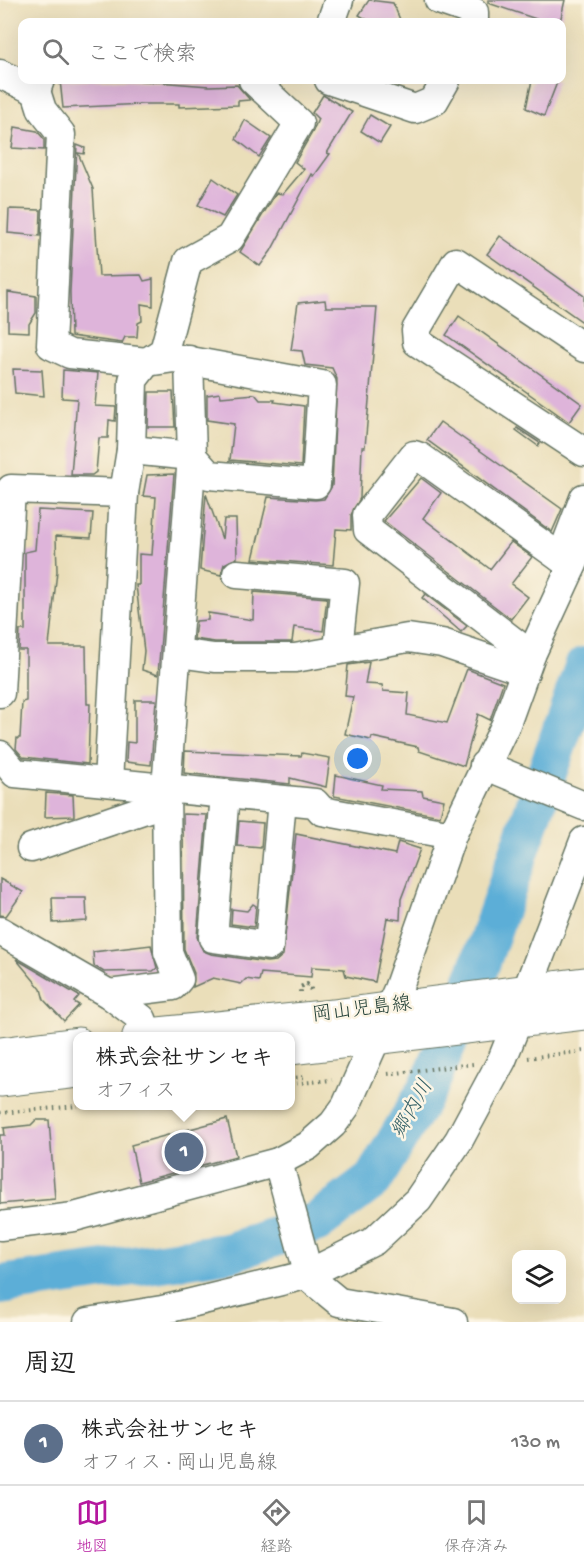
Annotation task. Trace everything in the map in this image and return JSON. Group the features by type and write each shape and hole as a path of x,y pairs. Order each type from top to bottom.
{"main road":[{"name":"岡山児島線","path":"215,1032 392,1022 517,1006 581,989"},
{"name":"岡山児島線","path":"295,1047 392,1022"},
{"path":"2,1067 73,1046"},
{"path":"2,1067 73,1071"}],"street":[{"path":"332,18 339,0"},
{"path":"440,0 474,12 474,18"},
{"path":"0,74 18,79"},
{"path":"108,782 124,493 131,450 133,380 147,362 164,351 188,261 230,238 299,123 257,84"},
{"path":"341,84 415,109 434,101 444,84"},
{"path":"38,85 42,110 61,134 51,345 70,354 147,362 174,357 322,385 316,484 209,475 192,456 131,450"},
{"path":"584,348 456,262 416,330 417,342 584,452"},
{"path":"109,994 173,986 180,979 168,952 166,795 192,456 189,360"},
{"path":"525,658 368,530 368,515 414,455 420,457 566,562"},
{"path":"0,693 3,542 11,489 124,493"},
{"path":"0,1226 74,1217 278,1162 308,1146 333,1124 346,1106 392,1022 452,835 490,767 506,724 525,658 566,562 584,498"},
{"path":"566,562 584,540"},
{"path":"237,574 345,583 338,649"},
{"path":"178,653 214,658 295,658 408,638 525,658"},
{"path":"0,755 15,773 108,782 166,795 225,794 315,803 322,811 452,835"},
{"path":"490,767 584,806"},
{"path":"225,794 213,939 269,946 282,800"},
{"path":"30,848 166,795"},
{"path":"88,1322 162,1310 306,1272 374,1241 418,1200 459,1140 496,1061 584,841"},
{"path":"0,931 109,994 142,1018 144,1032"},
{"path":"278,1162 306,1272 339,1302 453,1322"}],"path":[{"path":"376,1075 584,1051"},
{"path":"295,1078 307,1077"},
{"path":"295,1084 339,1079"},
{"path":"0,1113 73,1106"}],"building":[{"path":"369,0 393,3 399,18 364,18 359,15"},
{"path":"488,0 565,0 561,18 533,18 488,3"},
{"path":"60,84 237,85 250,100 238,101 238,105 179,107 179,104 143,104 63,108"},
{"path":"531,84 556,84 544,116 526,108"},
{"path":"323,95 352,112 327,153 330,154 314,176 312,174 271,251 260,266 240,252 276,193 283,194 304,169 295,162 313,131 318,119 312,113"},
{"path":"370,115 390,127 380,143 361,131"},
{"path":"245,120 271,138 259,157 236,139"},
{"path":"15,127 37,131 44,139 44,150 12,148"},
{"path":"77,145 85,148 84,154 78,153 93,189 99,276 141,275 144,281 153,279 153,306 141,304 142,321 138,323 137,337 125,337 122,343 71,336 70,292"},
{"path":"213,178 237,195 223,217 198,205"},
{"path":"9,209 41,210 40,236 8,233"},
{"path":"500,236 584,296 584,323 487,254"},
{"path":"8,292 36,296 36,313 29,324 29,332 8,331"},
{"path":"325,300 326,307 377,307 365,447 362,447 360,498 351,515 351,530 336,529 333,565 253,559 268,497 324,499 332,486 337,379 332,368 305,365 302,351 291,350 298,303"},
{"path":"459,316 582,404 569,422 446,335"},
{"path":"13,369 42,370 44,396 15,393"},
{"path":"63,370 98,373 95,406 116,407 115,421 109,420 108,438 99,438 96,472 92,475 71,475 77,399 62,398"},
{"path":"149,392 173,392 175,427 148,427"},
{"path":"220,393 221,397 255,394 260,400 275,400 274,402 304,406 301,466 230,460 234,424 207,420 207,395"},
{"path":"440,422 562,509 552,532 427,440"},
{"path":"517,428 540,443 538,446 516,430"},
{"path":"174,474 158,675 142,670 144,651 136,585 139,585 139,554 152,555 156,497 143,496 147,475"},
{"path":"421,478 441,493 423,518 490,569 511,542 532,557 511,584 528,597 511,619 384,521"},
{"path":"206,494 222,539 224,519 236,519 237,558 224,564 221,575 200,570"},
{"path":"38,510 93,513 91,538 56,536 57,571 49,646 86,646 87,704 90,704 88,764 23,757 16,749 17,738 20,738 22,702 26,701 26,650 19,650 20,630 25,630 25,552 35,550"},
{"path":"254,592 327,598 323,631 294,627 292,642 215,642 194,639 196,621 208,620 208,613 253,620"},
{"path":"425,594 467,626 461,632 422,598"},
{"path":"369,662 365,684 382,685 383,691 409,693 407,715 447,723 467,669 503,683 490,720 478,714 464,766 419,751 418,747 345,734 353,697 345,696 348,665"},
{"path":"135,700 156,700 151,765 126,762 127,742 135,743"},
{"path":"185,751 301,756 302,753 330,758 326,787 290,778 290,784 184,773"},
{"path":"336,775 382,785 381,789 422,791 423,796 444,800 440,816 334,796"},
{"path":"46,793 73,795 74,816 45,817"},
{"path":"183,814 207,815 197,937 203,951 211,954 267,962 276,961 283,955 296,834 395,854 398,842 420,849 401,899 400,920 387,918 375,982 346,976 344,969 312,967 311,977 261,973 259,981 246,979 241,984 213,978 193,987 194,973 184,949"},
{"path":"239,821 263,823 261,848 237,846"},
{"path":"0,879 23,892 6,916 0,915"},
{"path":"52,898 86,898 87,921 53,923"},
{"path":"253,904 256,906 254,927 231,924 232,909 247,911"},
{"path":"151,945 157,968 153,971 104,972 94,966 93,952"},
{"path":"16,959 79,996 74,1002 79,1005 64,1021 44,1000 41,989"},
{"path":"227,1119 236,1156 139,1182 131,1145"},
{"path":"36,1120 49,1120 55,1199 0,1204 0,1135 5,1135 4,1128 31,1125"}],"waterway":[{"name":"郷内川","path":"0,1285 231,1252 317,1222 373,1180 428,1088 478,970 584,667"}],"place":[{"name":"株式会社サンセキ","path":"184,1152"}]}
